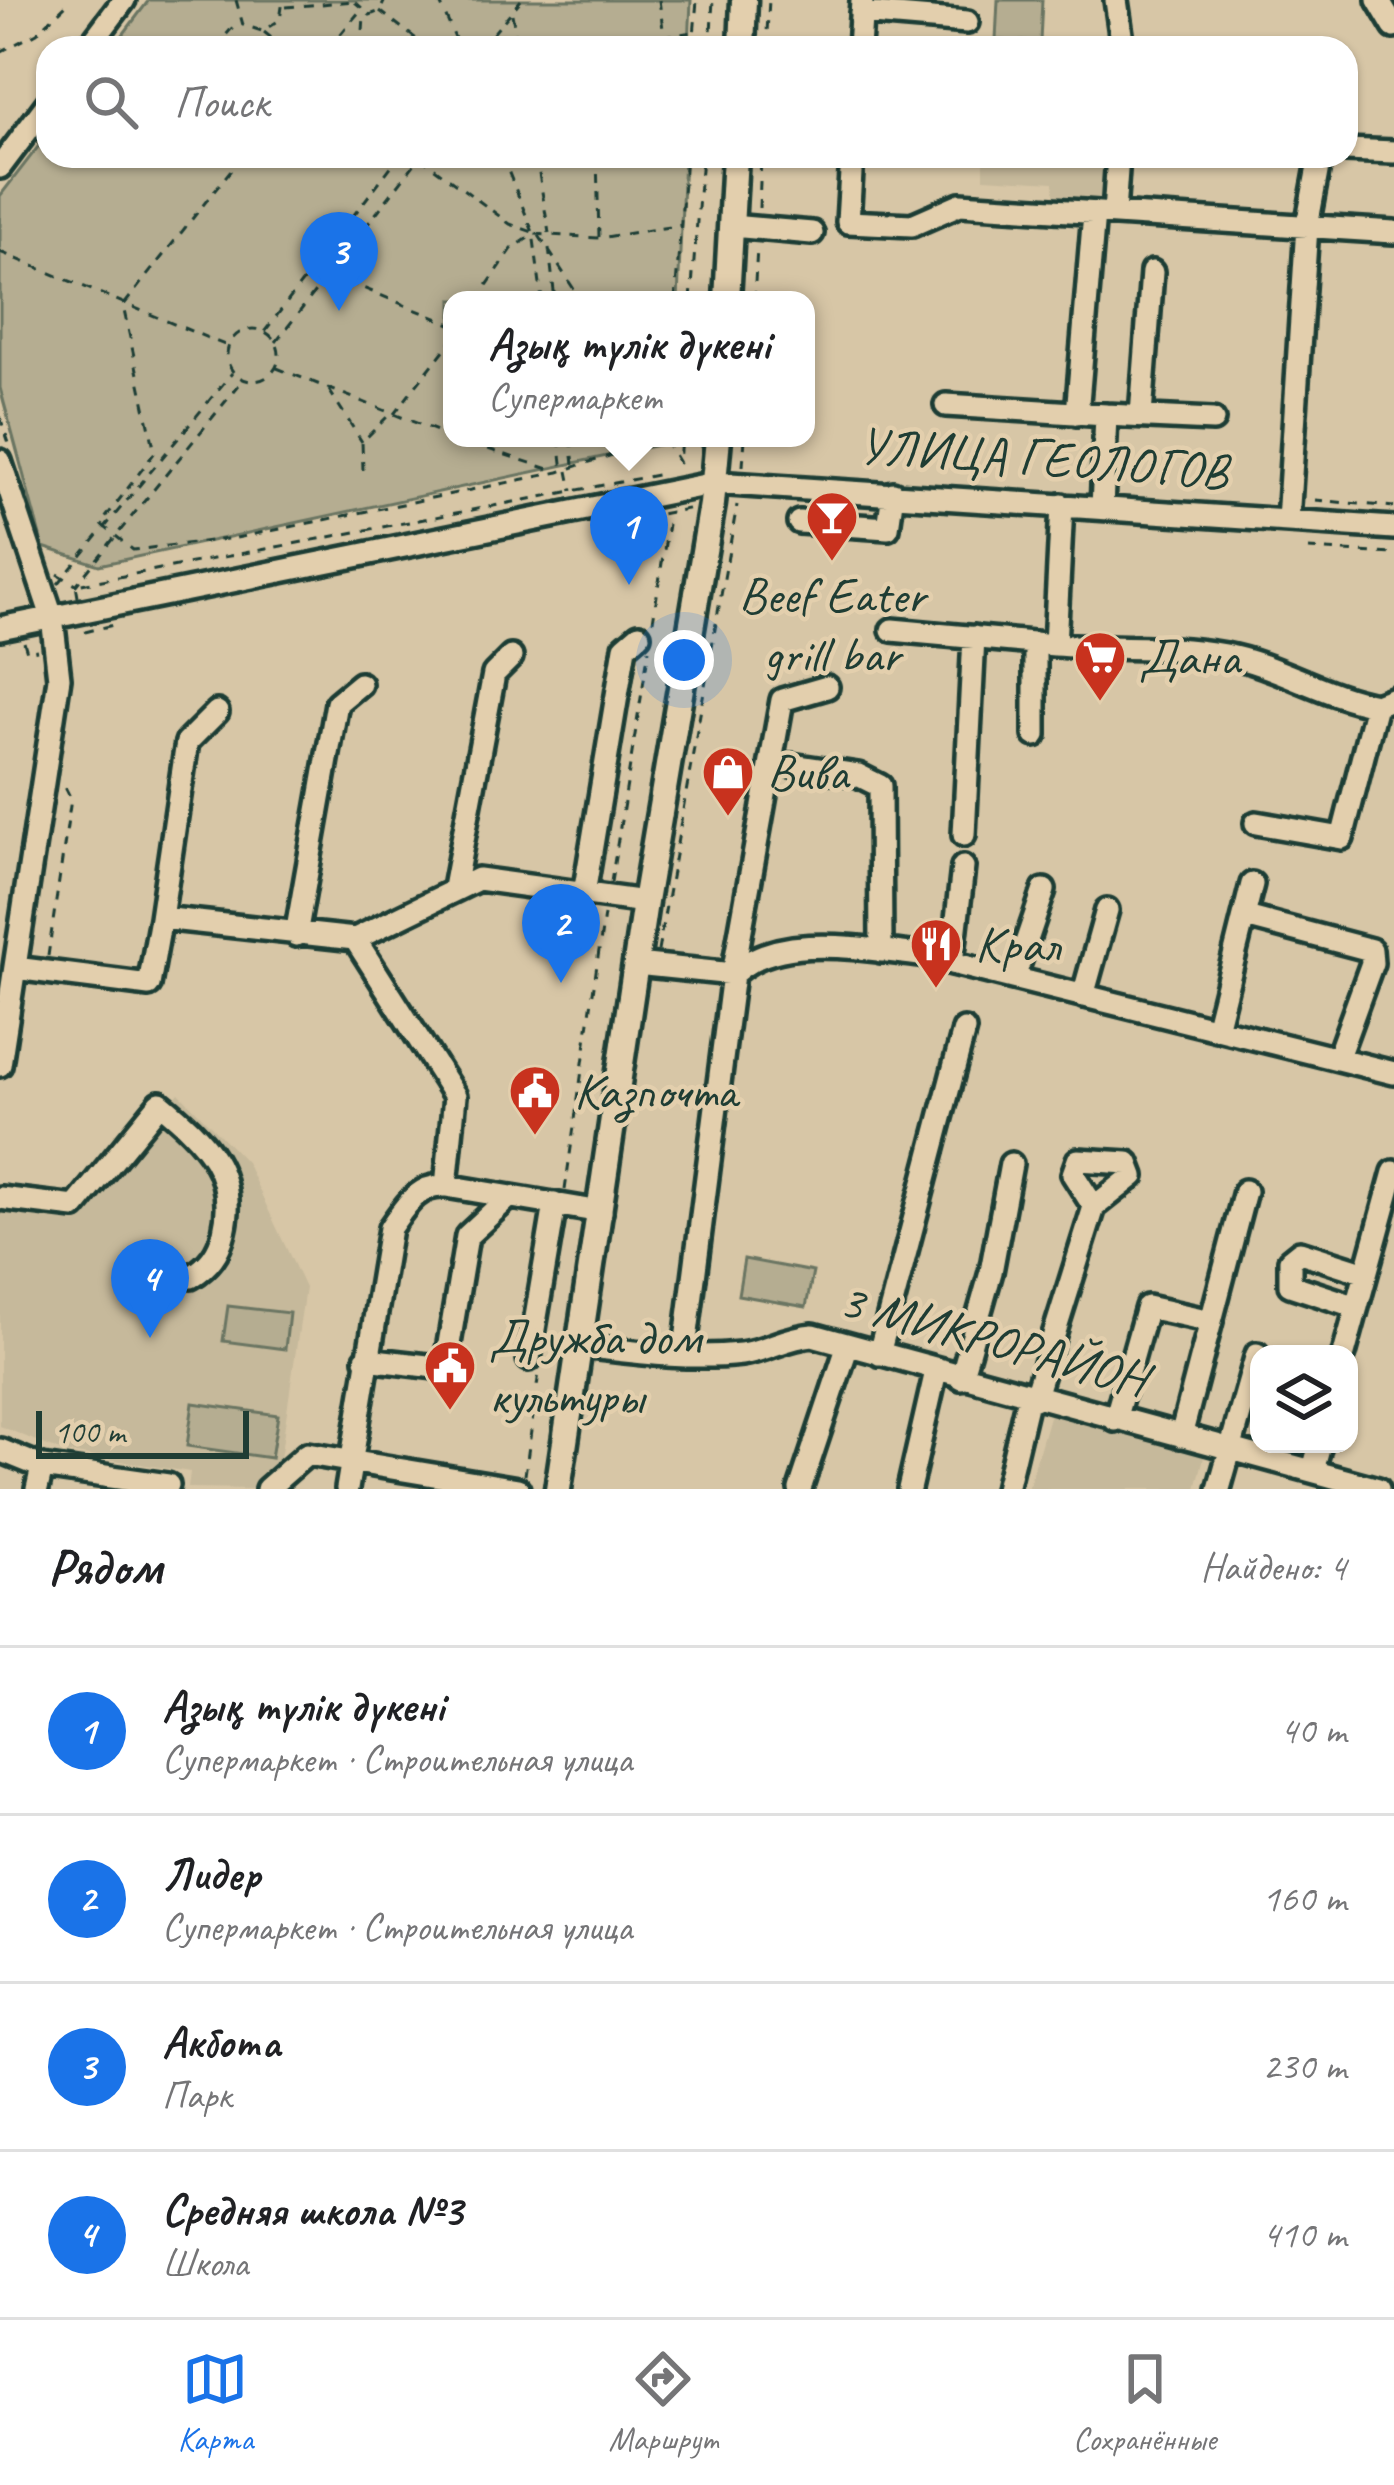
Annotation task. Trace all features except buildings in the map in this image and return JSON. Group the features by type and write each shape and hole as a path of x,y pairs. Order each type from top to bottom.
{"main road":[{"path":"743,36 745,0"},
{"path":"727,291 734,168"},
{"path":"558,1489 646,963 645,902 717,447"}],"street":[{"path":"97,36 124,0"},
{"path":"1116,0 1121,36"},
{"path":"1378,0 1394,27"},
{"path":"860,36 862,6 968,22"},
{"path":"0,167 36,119"},
{"path":"1358,150 1394,152"},
{"path":"851,168 848,222 912,225 960,204 1394,232"},
{"path":"1077,414 1104,213 1115,168"},
{"path":"1288,520 1307,226 1318,168"},
{"path":"731,226 812,233"},
{"path":"1141,415 1152,272"},
{"path":"946,405 1213,420"},
{"path":"1102,508 1106,415"},
{"path":"0,460 52,617 59,678 0,1065"},
{"name":"УЛИЦА ГЕОЛОГОВ","path":"0,628 574,499 715,483 1394,528"},
{"path":"800,522 888,528 893,493"},
{"path":"1035,735 1062,505"},
{"path":"892,630 1222,654 1279,669 1344,700 1385,701 1342,838 1256,823"},
{"path":"595,896 626,647 640,635"},
{"path":"964,835 974,637"},
{"path":"454,888 494,674 511,657"},
{"path":"296,934 337,703 360,684"},
{"path":"684,1356 733,974 782,700 826,686"},
{"path":"15,968 148,985 187,742 217,712"},
{"path":"771,762 859,776 880,786 881,951"},
{"path":"952,962 963,867"},
{"path":"161,918 355,939 478,879 645,902"},
{"path":"1216,1029 1252,884"},
{"path":"1014,979 1044,890"},
{"path":"1083,996 1107,910"},
{"path":"1246,917 1367,944 1371,950 1372,963 1338,1058"},
{"path":"355,939 455,1096 446,1186"},
{"path":"733,974 752,956 780,950 881,951 952,962 1394,1073"},
{"path":"646,963 733,974"},
{"path":"879,1354 964,1030"},
{"path":"0,1198 75,1207 160,1102 216,1161 229,1185 220,1246 206,1268 191,1277"},
{"path":"962,1378 992,1272 1011,1164"},
{"path":"1346,1345 1394,1172"},
{"path":"347,1489 390,1228 412,1197 430,1184 602,1212"},
{"path":"1180,1436 1245,1191"},
{"path":"366,1359 445,1368 467,1236 509,1197"},
{"path":"534,1365 559,1205"},
{"path":"1006,1489 1094,1207"},
{"path":"1357,1307 1290,1285 1286,1276 1290,1260 1300,1252 1366,1273"},
{"path":"1115,1420 1147,1307 1211,1322"},
{"name":"3 МИКРОРАЙОН","path":"581,1346 684,1356 739,1354 787,1337 813,1335 1378,1489"},
{"path":"800,1489 848,1346"},
{"path":"909,1489 937,1371"},
{"path":"1219,1489 1250,1380"},
{"path":"0,1450 39,1478 169,1485"},
{"path":"1313,1470 1318,1453"},
{"path":"267,1489 307,1454 436,1483 517,1489"}],"path":[{"path":"0,52 37,33 71,0"},
{"path":"225,36 239,19 236,0"},
{"path":"380,11 386,0"},
{"path":"439,0 453,36"},
{"path":"491,36 521,0"},
{"path":"659,0 664,36 694,32"},
{"path":"694,36 697,0"},
{"path":"710,36 712,0"},
{"path":"767,36 769,0"},
{"path":"262,31 275,25 283,3 355,1 362,12 362,36"},
{"path":"340,36 362,12 380,11 412,36"},
{"path":"512,12 516,36"},
{"path":"239,19 268,36"},
{"path":"123,306 232,168"},
{"path":"265,331 390,168"},
{"path":"277,368 276,342 411,168"},
{"path":"435,168 509,224 535,234 598,238 682,225"},
{"path":"507,168 535,234 541,291"},
{"path":"538,168 550,235"},
{"path":"597,168 598,238"},
{"path":"676,291 685,168"},
{"path":"693,291 701,168"},
{"path":"535,234 549,247 576,291"},
{"path":"483,291 512,249 535,234"},
{"path":"549,247 554,291"},
{"path":"0,252 227,346"},
{"path":"329,274 443,322"},
{"path":"123,306 154,452 101,524 114,537 145,551 563,471 637,447"},
{"path":"227,346 247,329 265,331 276,342"},
{"path":"227,346 232,373 243,380 256,382 277,368"},
{"path":"362,442 392,415 443,351"},
{"path":"277,368 443,434"},
{"path":"44,595 64,579 232,373"},
{"path":"76,586 243,380"},
{"path":"328,388 362,442 363,470"},
{"path":"483,447 563,471"},
{"path":"560,447 574,499"},
{"path":"572,447 574,467"},
{"path":"670,447 679,464 680,447"},
{"path":"646,963 742,482 744,447"},
{"path":"64,579 76,586 574,499 650,474 677,475"},
{"path":"1315,500 1394,507"},
{"path":"559,1205 595,896 668,524"},
{"path":"1309,549 1394,554"},
{"path":"46,972 70,799 61,779"},
{"path":"517,1489 534,1365"}],"shaded area":[{"path":"149,0 691,0 690,36 122,36"},
{"path":"998,0 1042,0 1040,36 996,36"},
{"path":"36,150 36,168 684,168 678,291 443,291 443,447 649,447 99,565 43,547 0,388 0,196"},
{"path":"984,168 1110,168 1108,199 1054,196 1054,182 984,178"},
{"path":"179,1093 246,1162 305,1288 279,1466 255,1489 188,1488 190,1472 63,1452 0,1426 0,1210 76,1218"},
{"path":"744,1259 813,1272 806,1307 738,1295"},
{"path":"228,1306 289,1313 285,1349 223,1341"},
{"path":"193,1403 278,1415 271,1458 187,1446"},
{"path":"1050,1413 1206,1449 1196,1489 1028,1489"}],"place":[{"name":"Акбота","path":"339,311"},
{"name":"Beef Eater grill bar","path":"832,563"},
{"name":"Азық түлік дүкені","path":"629,585"},
{"name":"Дана","path":"1100,703"},
{"name":"Вива","path":"728,818"},
{"name":"Лидер","path":"561,983"},
{"name":"Крал","path":"936,990"},
{"name":"Казпочта","path":"535,1137"},
{"name":"Средняя школа №3","path":"150,1338"},
{"name":"Дружба дом культуры","path":"450,1412"}]}
